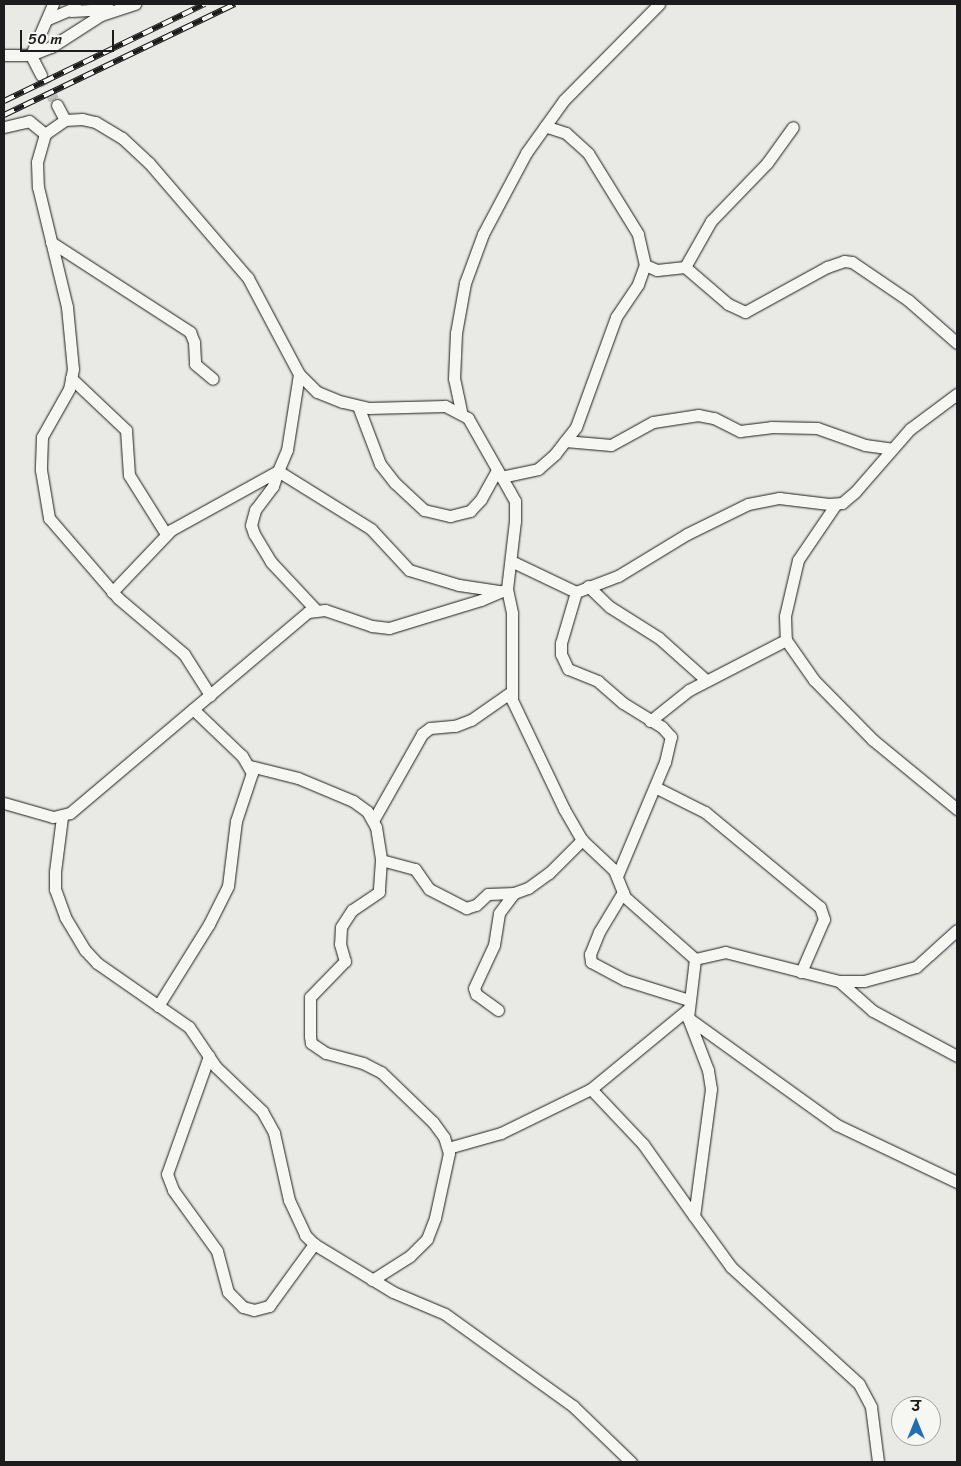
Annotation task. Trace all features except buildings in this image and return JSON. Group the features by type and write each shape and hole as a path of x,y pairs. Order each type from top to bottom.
{"street":[{"path":"31,55 48,19 52,4"},
{"path":"4,55 31,55 65,40 101,15 135,4"},
{"path":"461,412 453,367 465,283 490,219 545,126 586,75 659,4"},
{"path":"48,19 75,8 120,9"},
{"path":"31,55 41,75"},
{"path":"57,105 65,120"},
{"path":"210,695 184,654 112,592 56,531 47,510 41,470 42,437 68,390 71,378 72,337 38,187 37,162 45,134 65,120 82,119 95,122 122,138 149,163 248,278 299,374 317,392 358,406 436,405 461,412 472,424 514,502 511,562 504,590 512,613 511,692 520,720 582,840 609,863 629,901 687,949 695,959 688,1009 708,1070 711,1089 694,1216"},
{"path":"4,127 29,121 45,134"},
{"path":"358,406 380,464 395,483 424,510 450,516 470,511 499,474 538,469 565,441 586,408 616,317 638,284 645,265 638,234 588,152 566,133 545,126"},
{"path":"685,267 704,230 767,163 792,127"},
{"path":"51,242 190,332 194,342 195,364 213,379"},
{"path":"645,265 657,270 685,267 728,304 745,312 827,267 844,261 852,262 908,300 957,343"},
{"path":"299,374 287,450 273,486 255,510 252,525 254,534 271,562 316,610 389,628 504,590"},
{"path":"71,378 126,430 129,475 166,534"},
{"path":"617,876 670,750 670,737 662,727 650,721 615,696 605,685 574,673 563,661 562,631 576,592 618,576 687,534 748,504 779,498 836,504 848,499 919,421 957,394"},
{"path":"565,441 611,445 653,422 698,415 714,418 740,431 766,427 817,428 865,446 892,449"},
{"path":"112,592 166,534 246,486 278,471"},
{"path":"278,471 371,529 409,570 459,585 504,590"},
{"path":"836,504 795,567 784,616 786,640 814,680 873,740 957,808"},
{"path":"511,562 576,592"},
{"path":"588,586 610,608 659,638 706,680"},
{"path":"4,803 62,817 80,806 298,620 316,610"},
{"path":"650,721 673,701 706,680 786,640"},
{"path":"374,819 422,734 430,728 455,726 471,720 511,692"},
{"path":"193,709 250,766 329,790 362,806 374,819 380,860 379,892 352,910 341,927 340,944 345,956 342,966 323,981 310,997 311,1042 326,1053 363,1063 380,1072 433,1122 448,1148 435,1218 427,1239 410,1256 372,1280"},
{"path":"158,1006 209,924 228,886 236,821 251,779 250,766"},
{"path":"655,787 711,816 820,908 824,919 801,972"},
{"path":"62,817 54,872 55,889 65,917 85,950 96,963 189,1027 209,1056 269,1121 293,1213 314,1244 404,1298 445,1314 573,1406 631,1462"},
{"path":"380,860 415,869 429,889 466,908 476,905 488,894 514,893 528,888 550,873 582,840"},
{"path":"623,892 599,932 590,954 591,962 688,1009 837,1126 957,1182"},
{"path":"498,1010 476,994 474,988 494,945 499,913 514,893"},
{"path":"695,959 726,952 839,981 878,979 916,967 957,930"},
{"path":"839,981 872,1011 957,1056"},
{"path":"448,1148 502,1132 592,1089 688,1009"},
{"path":"209,1056 167,1174 173,1190 217,1251 228,1292 243,1307 254,1310 269,1306 314,1244"},
{"path":"592,1089 643,1144 731,1267 859,1384 871,1407 878,1462"}],"tunnel":[{"path":"41,75 57,105"}],"railway":[{"path":"4,101 205,4"},
{"path":"4,115 235,4"}]}
